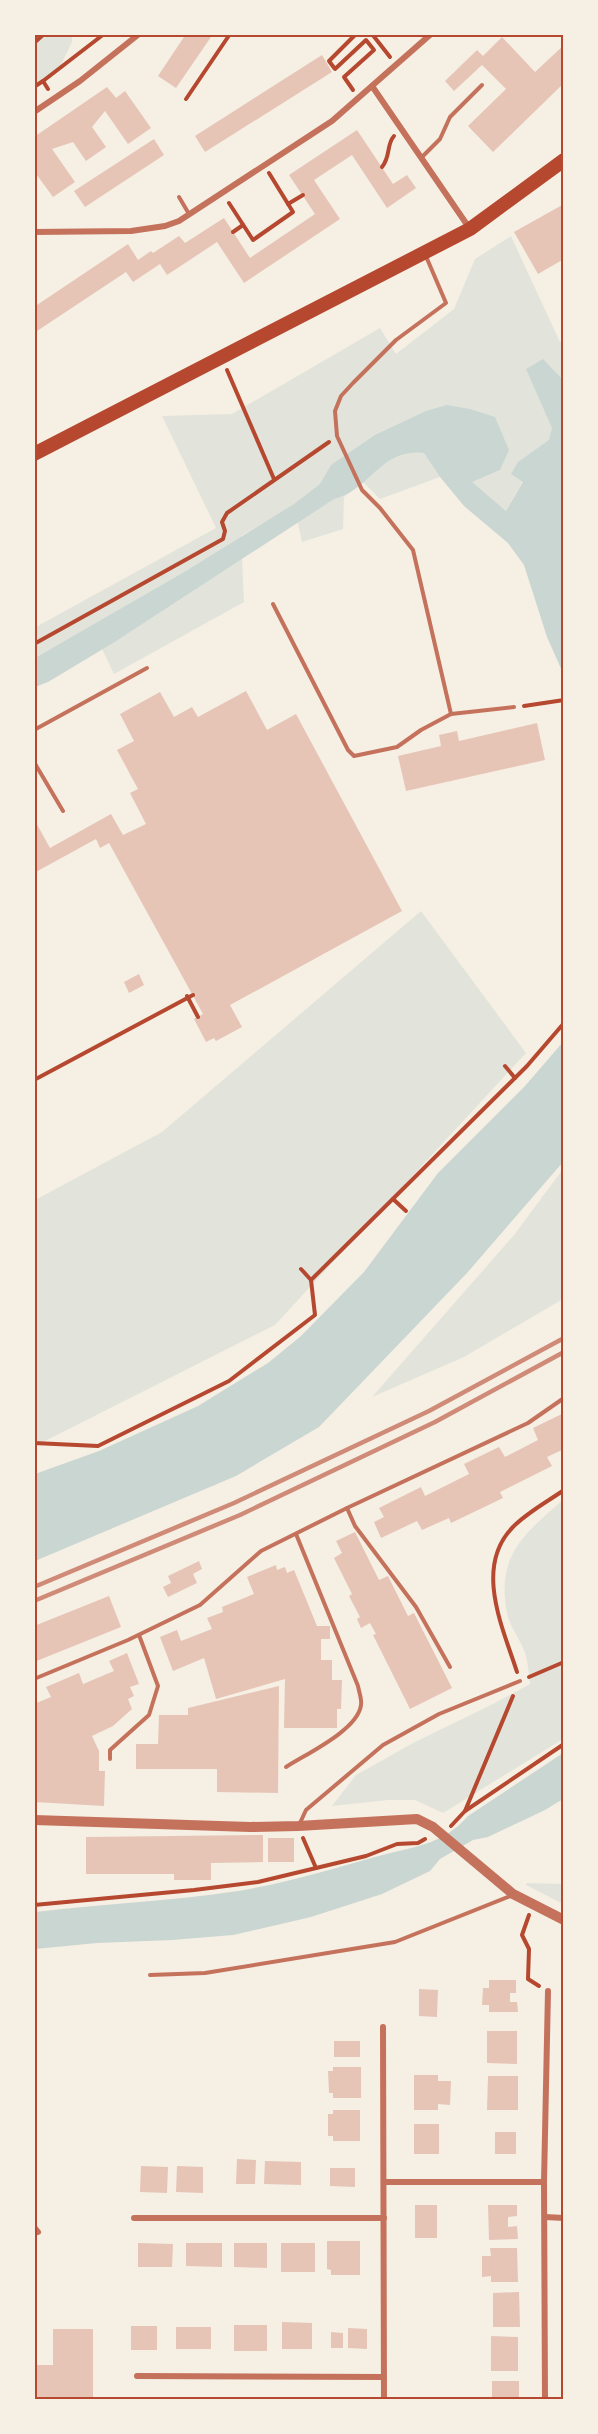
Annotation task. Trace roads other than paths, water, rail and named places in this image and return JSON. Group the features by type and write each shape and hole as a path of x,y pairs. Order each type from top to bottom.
{"main road":[{"path":"34,454 425,254 470,229 564,160"}],"street":[{"path":"34,112 80,81 139,34"},
{"path":"34,232 150,229 165,226 189,214 332,121 431,34"},
{"path":"372,86 470,229"},
{"path":"34,1820 298,1826 402,1818 417,1819 433,1827 513,1894 560,1919"},
{"path":"545,2400 544,2182 548,1991"},
{"path":"383,2027 384,2400"},
{"path":"384,2182 544,2182"},
{"path":"545,2217 564,2218"},
{"path":"135,2218 384,2218"},
{"path":"136,2376 384,2377"}],"lane":[{"path":"421,158 440,139 450,117 482,85"},
{"path":"179,197 189,214"},
{"path":"425,254 446,303 396,340 341,396 335,411 337,436 362,490 380,508 413,550 451,714"},
{"path":"273,604 348,750 354,756 397,747 451,714 513,706"},
{"path":"34,730 147,668"},
{"path":"34,762 63,811"},
{"path":"34,1679 139,1635 200,1605 261,1551 528,1423 564,1398"},
{"path":"347,1508 354,1526 416,1606 450,1667"},
{"path":"286,1767 349,1728 362,1704 358,1686 296,1534"},
{"path":"110,1760 110,1750 149,1715 158,1686 139,1635"},
{"path":"298,1826 306,1810 383,1746 439,1714 520,1681"},
{"path":"150,1974 205,1973 395,1942 513,1894"}],"railway":[{"path":"34,1587 234,1503 429,1411 564,1338"},
{"path":"34,1601 240,1515 435,1422 564,1352"}]}
